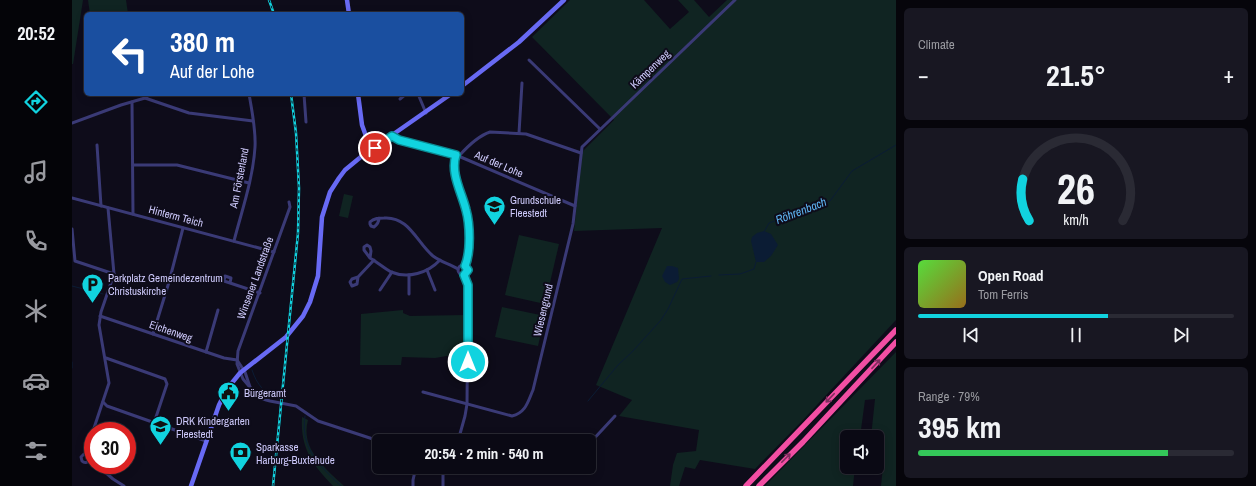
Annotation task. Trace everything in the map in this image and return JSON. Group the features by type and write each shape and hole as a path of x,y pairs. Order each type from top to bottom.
{"highway":[{"path":"746,486 896,330"},
{"path":"759,486 803,442 896,342"}],"street":[{"path":"347,0 349,12"},
{"path":"464,84 519,42 564,0"},
{"name":"Kämpenweg","path":"580,153 582,148 600,129 735,0"},
{"path":"529,60 600,129"},
{"path":"519,133 522,83"},
{"path":"72,122 148,96"},
{"name":"Am Försterland","path":"234,241 249,183 255,145 249,96"},
{"path":"304,96 306,122"},
{"path":"358,96 362,125 371,150"},
{"path":"400,99 404,96"},
{"path":"419,96 426,113"},
{"path":"191,486 206,441 224,395 242,371 286,337 303,316 310,302 318,276 322,217 330,192 339,178 345,170 371,150 448,96"},
{"path":"145,98 189,113 253,121"},
{"path":"132,102 133,214"},
{"path":"464,275 468,270 465,266 468,255 468,219 457,182 454,160 457,156 485,134 490,132 526,134 580,153"},
{"name":"Auf der Lohe","path":"392,136 399,140 457,156 575,206"},
{"path":"97,145 101,206"},
{"name":"Wiesengrund","path":"423,392 512,416 524,410 533,390 573,224 580,153"},
{"path":"133,165 177,165 249,183"},
{"name":"Hinterm Teich","path":"72,198 274,252"},
{"name":"Winsener Landstraße","path":"242,371 237,364 238,351 290,207 289,202"},
{"path":"96,422 109,383 106,358 99,324 100,316 114,274 108,208"},
{"path":"379,218 389,217 402,221 432,255 458,269 458,273 464,275 468,285 467,404 466,416 460,434"},
{"path":"153,334 169,282 183,228"},
{"path":"72,230 75,261 114,274"},
{"path":"370,258 392,272 409,275 427,270 435,266 440,260"},
{"path":"358,277 374,260"},
{"path":"458,269 461,266 465,266"},
{"path":"427,270 435,290"},
{"path":"380,290 392,272"},
{"path":"409,275 409,294"},
{"path":"230,283 260,293"},
{"path":"206,352 218,310"},
{"name":"Eichenweg","path":"100,316 206,352 228,359 237,360"},
{"path":"106,358 165,379 167,384 154,423"},
{"path":"242,371 246,384 257,396 262,399 296,406 318,421 372,439"},
{"path":"103,402 107,406 206,441"},
{"path":"596,436 615,416"},
{"path":"107,474 124,486"},
{"path":"413,486 414,474"},
{"path":"443,474 443,486"}],"green space":[{"path":"72,0 83,0 73,64 72,64"},
{"path":"88,0 126,0 128,12 90,12"},
{"path":"570,0 644,0 670,29 689,12 678,0 694,0 709,17 727,0 896,0 896,320 755,469 700,460 695,469 685,467 679,486 670,486 673,465 677,453 696,451 699,430 619,416 632,400 596,385 662,228 574,231 582,152 614,120 532,37"},
{"path":"344,194 353,196 348,218 339,216"},
{"path":"519,235 559,244 545,304 505,295"},
{"path":"502,307 545,316 538,346 495,337"},
{"path":"403,310 403,313 410,316 465,315 464,353 435,358 402,357 401,365 360,365 361,314"},
{"path":"896,352 896,486 881,486 882,474 884,474 884,430 872,430 875,399 865,400 861,430 840,430 840,474 854,474 853,486 765,486"},
{"path":"302,417 308,420 306,430 311,449 322,465 344,486 333,486 319,471 309,455 303,438"}],"water":[{"path":"764,231 771,234 778,245 771,256 764,262 756,262 751,241 752,237 757,233"},
{"path":"667,266 678,268 679,279 677,282 670,285 665,282 662,276"}],"waterway":[{"name":"Röhrenbach","path":"764,232 769,223 830,201 852,171 896,145"},
{"name":"Röhrenbach","path":"719,275 740,274 754,269 756,262"},
{"name":"Röhrenbach","path":"588,401 618,365 661,320 668,309 682,279 711,276"},
{"path":"72,286 103,294"},
{"path":"72,362 72,368"},
{"name":"Röhrenbach","path":"252,370 256,380 262,388 269,394 279,399"},
{"name":"Röhrenbach","path":"305,416 304,427 308,447 325,471 341,486"}],"railway":[{"path":"269,0 273,12"},
{"path":"273,486 298,233 299,188 296,133 291,96"}],"place":[{"name":"Grundschule Fleestedt","path":"495,226"},
{"name":"Parkplatz Gemeindezentrum Christuskirche","path":"93,304"},
{"name":"Bürgeramt","path":"229,412"},
{"name":"DRK Kindergarten Fleestedt","path":"161,446"},
{"name":"Sparkasse Harburg-Buxtehude","path":"241,472"}],"route":[{"path":"375,148 392,136 399,140 456,155 454,160 457,182 468,219 468,255 465,266 468,270 464,275 468,282 468,362"}]}
